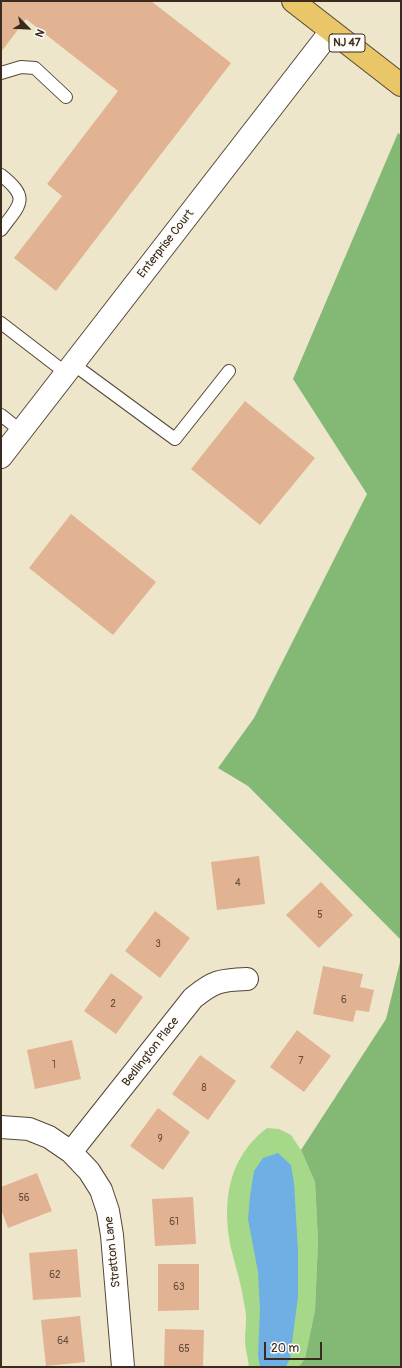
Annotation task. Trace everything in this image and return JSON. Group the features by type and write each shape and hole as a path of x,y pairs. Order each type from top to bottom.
{"main road":[{"name":"NJ 47","path":"293,1 401,85"}],"street":[{"name":"Enterprise Court","path":"1,457 331,31"},
{"name":"Bedlington Place","path":"71,1152 193,998 208,986 226,980 247,980"},
{"name":"Stratton Lane","path":"1,1127 29,1129 49,1137 71,1152 89,1171 101,1190 108,1211 112,1235 123,1367"}],"lane":[{"path":"1,73 20,67 35,68 66,97"},
{"path":"1,175 12,183 20,193 20,205 1,230"},
{"path":"1,323 175,439 228,371"},
{"path":"1,415 21,431"}],"green space":[{"path":"398,133 401,135 401,940 248,786 218,768 254,718 367,494 293,379"},
{"path":"401,958 401,1367 299,1367 305,1358 315,1310 318,1241 315,1182 301,1150 386,1019"},
{"path":"267,1128 279,1129 291,1135 301,1150 315,1182 318,1241 315,1310 305,1358 299,1367 249,1367 245,1343 245,1310 230,1244 227,1211 231,1180 236,1166 244,1152 254,1139"}],"water":[{"path":"278,1153 291,1165 294,1183 298,1250 298,1297 290,1358 286,1367 260,1367 258,1355 260,1310 258,1272 248,1219 254,1171 263,1158"}],"building":[{"path":"1,1 151,1 231,63 56,291 14,258 62,196 47,184 118,91 26,19 1,52"},
{"path":"245,401 315,458 260,525 191,469"},
{"path":"71,514 156,582 113,635 29,568"},
{"path":"259,856 265,904 217,910 211,862"},
{"path":"321,882 353,915 319,948 286,915"},
{"path":"155,911 190,938 160,978 125,951"},
{"path":"323,966 363,974 360,987 374,990 369,1012 356,1010 353,1022 313,1014"},
{"path":"111,973 143,997 116,1034 84,1011"},
{"path":"297,1030 331,1056 304,1092 270,1067"},
{"path":"72,1040 81,1079 35,1089 27,1050"},
{"path":"200,1055 236,1081 208,1120 172,1094"},
{"path":"158,1108 190,1132 163,1170 130,1146"},
{"path":"37,1173 52,1211 8,1228 1,1209 1,1187"},
{"path":"193,1197 196,1244 155,1246 152,1199"},
{"path":"77,1249 81,1297 33,1300 29,1253"},
{"path":"158,1264 199,1264 199,1310 158,1311"},
{"path":"80,1316 85,1362 46,1366 41,1320"},
{"path":"165,1329 204,1330 203,1367 164,1367"}]}
